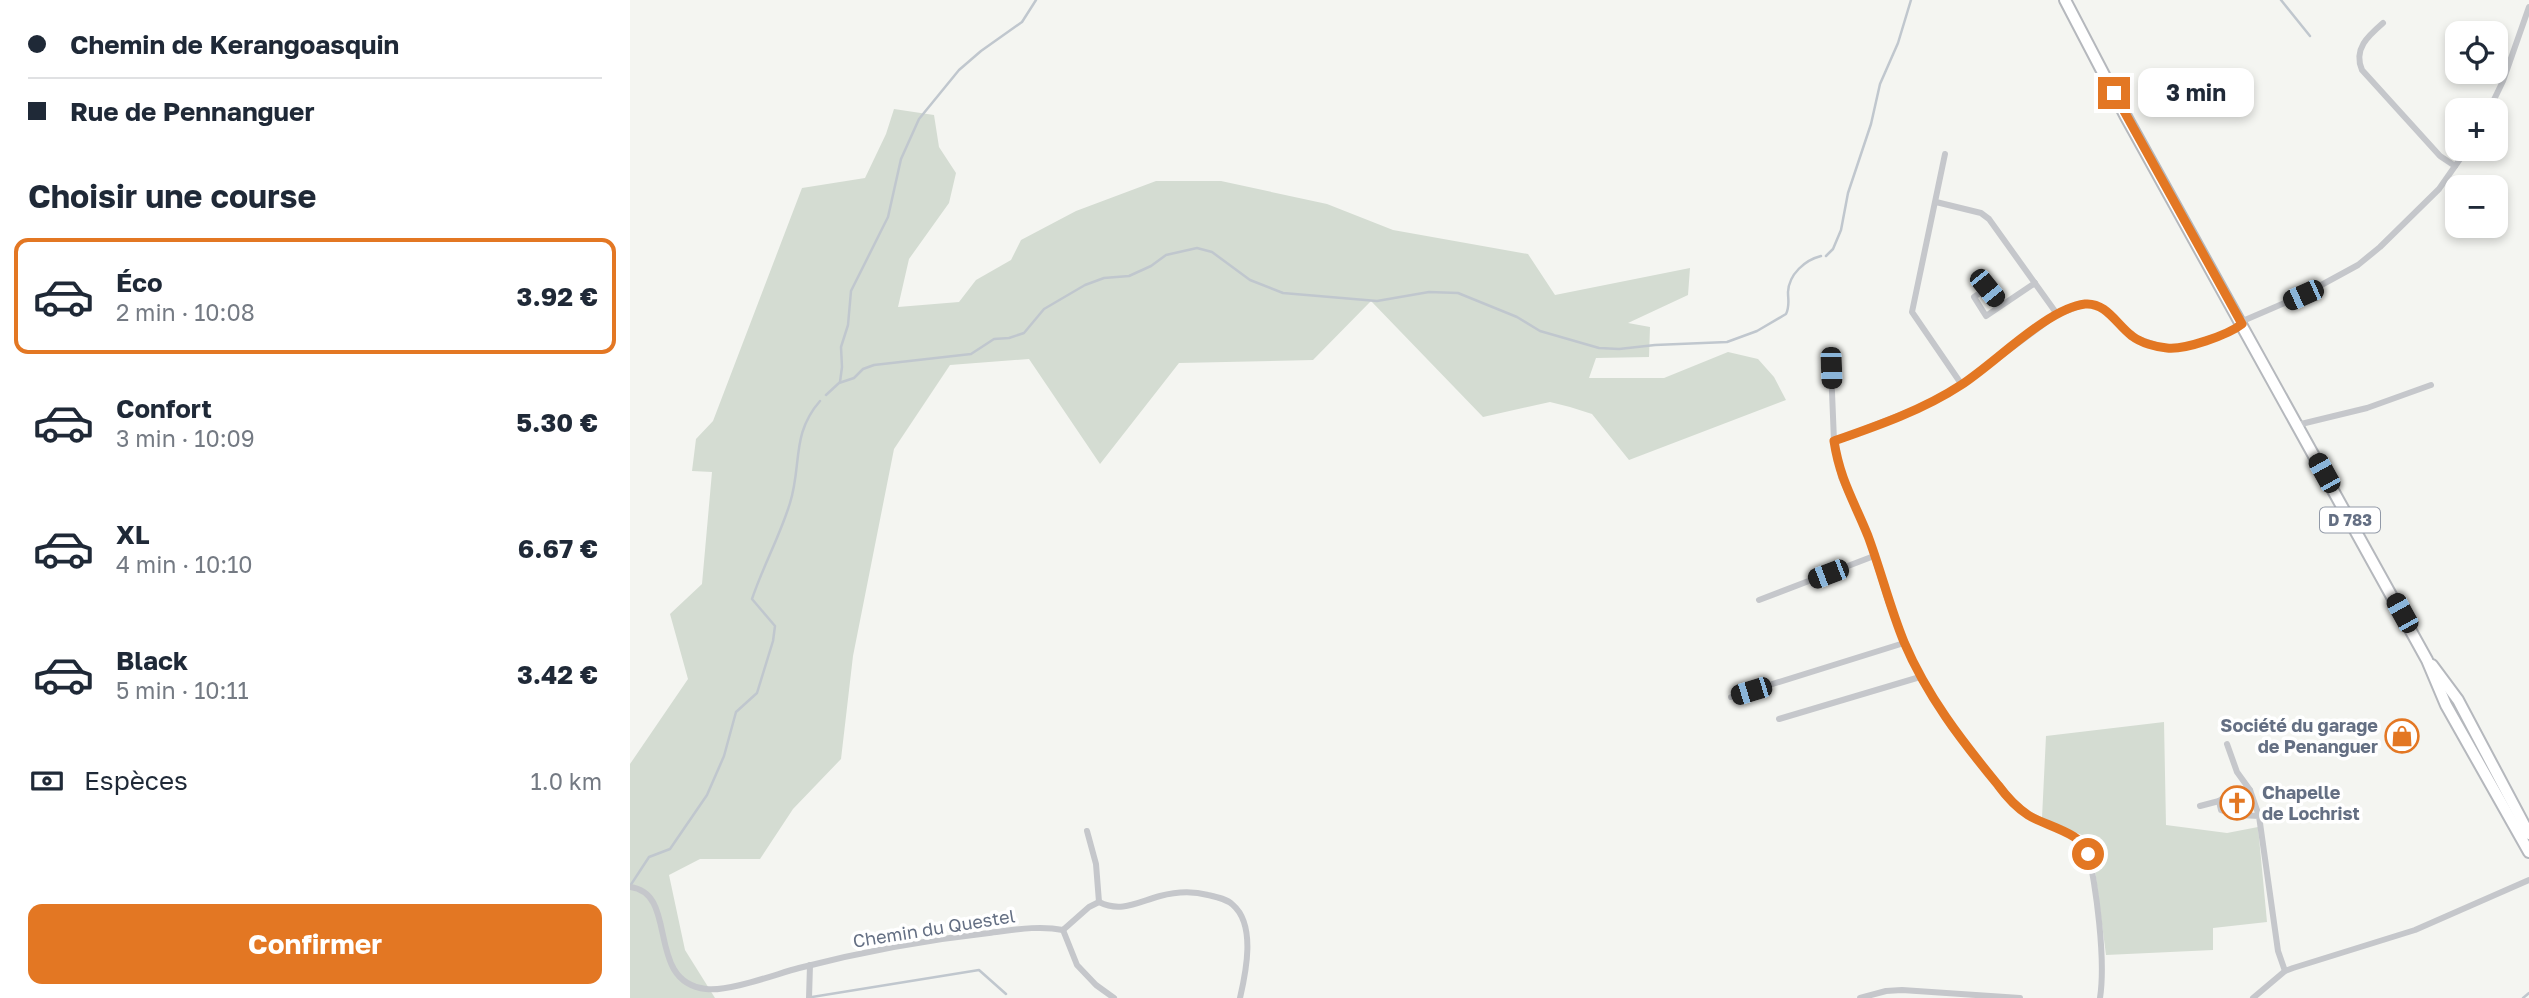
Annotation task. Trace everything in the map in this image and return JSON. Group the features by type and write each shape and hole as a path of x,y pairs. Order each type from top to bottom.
{"main road":[{"name":"D 783","path":"2065,0 2125,115 2427,660 2446,705 2529,852"},
{"name":"D 783","path":"2427,660 2458,700 2529,834"}],"street":[{"path":"2495,98 2526,31 2529,7"},
{"path":"2383,23 2363,41 2359,63 2362,70 2440,156 2455,166"},
{"path":"1945,153 1912,312 1962,385"},
{"path":"1834,441 1923,406 1962,385 2057,314 2088,303 2102,307 2133,337 2168,349 2226,333 2358,265 2439,189 2459,161"},
{"path":"1936,202 1981,213 1989,219 2057,314"},
{"path":"2001,306 1987,288 1973,297 1986,316 2035,284"},
{"path":"1831,368 1834,441 1841,477 1920,677 1951,727 2012,800 2026,813 2079,839 2087,846 2101,954 2100,998"},
{"path":"2297,425 2367,408 2431,384"},
{"path":"1759,600 1874,556"},
{"path":"1731,697 1905,643"},
{"path":"1779,719 1920,677"},
{"path":"2227,744 2236,772 2250,790 2259,816 2278,951 2286,971"},
{"path":"2200,806 2219,801 2229,794 2250,790"},
{"path":"2219,801 2221,810 2259,816"},
{"path":"1087,831 1096,863 1098,902"},
{"path":"2253,998 2286,971 2415,930 2529,880"},
{"name":"Chemin du Questel","path":"630,887 644,892 654,903 669,962 682,980 704,989 722,988 810,965 966,935 1046,928 1063,930"},
{"path":"1114,998 1096,985 1077,965 1063,930 1098,902 1122,908 1160,896 1193,893 1229,902 1237,909 1242,919 1247,943 1246,971 1240,998"},
{"path":"810,965 810,998"},
{"path":"1860,998 1902,990 2020,998"}],"shaded area":[{"path":"894,109 934,115 939,147 956,173 949,203 909,259 898,307 959,302 976,280 1011,260 1021,240 1076,211 1156,181 1221,181 1327,204 1393,230 1528,254 1555,295 1690,268 1688,295 1628,323 1650,327 1649,357 1596,358 1589,378 1664,378 1728,352 1758,359 1774,377 1786,400 1629,460 1592,414 1570,407 1550,402 1483,417 1371,301 1313,360 1179,363 1100,464 1029,359 950,365 894,449 853,656 841,759 793,809 760,859 700,859 669,875 685,950 715,998 630,998 630,764 688,679 670,614 702,584 712,472 692,471 696,439 713,421 802,188 865,178 886,134"},
{"path":"2164,722 2166,825 2227,833 2258,827 2267,922 2213,928 2213,950 2106,955 2091,839 2042,818 2046,736"}],"waterway":[{"path":"840,382 841,347 848,325 851,291 888,217 901,159 919,119 959,70 1022,22 1036,0"},
{"path":"1826,256 1833,249 1841,230 1848,193 1871,124 1880,84 1898,43 1911,0"},
{"path":"2281,0 2310,36"},
{"path":"826,395 839,383 854,378 863,369 874,365 971,354 994,339 1024,333 1044,309 1085,285 1104,278 1129,276 1151,266 1166,255 1197,248 1212,252 1250,280 1283,293 1377,301 1429,292 1458,293 1517,317 1540,331 1599,348 1619,349 1727,342 1757,331 1786,314 1791,279 1804,264 1821,256"},
{"path":"630,886 649,857 670,849 707,795 724,756 736,712 757,693 775,626 752,599 790,503 805,426 820,401"},
{"path":"812,997 979,970 1006,994"},
{"path":"2523,998 2529,993"}],"place":[{"name":"Société du garage de Penanguer","path":"2402,736"},
{"name":"Chapelle de Lochrist","path":"2237,803"}],"route":[{"path":"2088,854 2084,842 2020,809 1980,764 1936,704 1905,643 1868,537 1841,477 1834,441 1923,406 1962,385 2056,315 2074,306 2088,303 2102,307 2133,337 2168,349 2226,333 2242,324 2114,93"}]}
